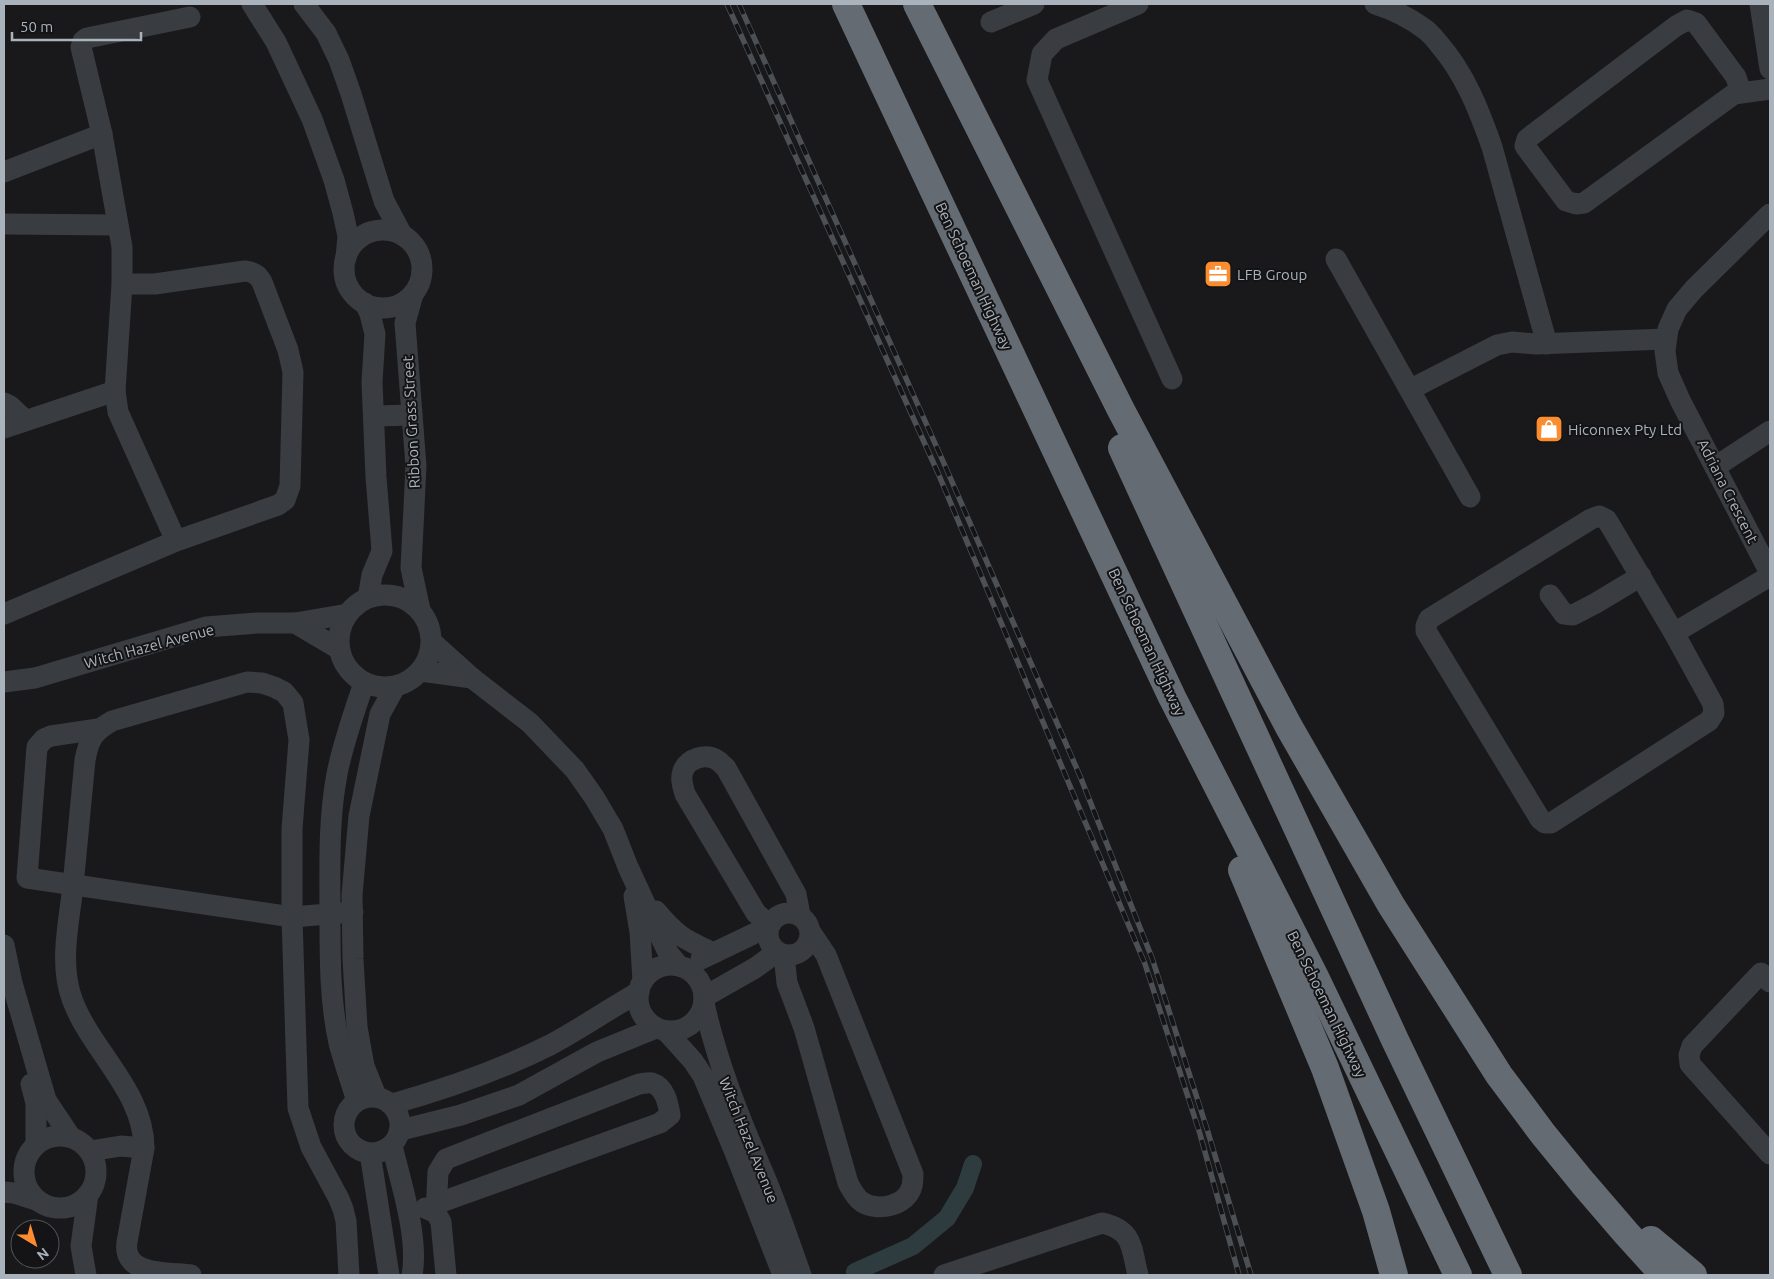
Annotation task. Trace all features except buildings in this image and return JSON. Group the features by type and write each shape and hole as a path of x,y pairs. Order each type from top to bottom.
{"highway":[{"name":"Ben Schoeman Highway","path":"846,4 1172,696 1314,975 1458,1275"},
{"path":"917,4 1121,410 1289,727 1391,905 1494,1066 1543,1134 1583,1183 1664,1275"},
{"path":"917,4 1378,1005 1508,1275"},
{"path":"1172,696 1229,839 1325,1068 1376,1211 1394,1275"},
{"path":"1314,975 1364,1113 1436,1275"},
{"path":"1583,1183 1694,1275"}],"street":[{"path":"252,4 276,42 312,119 334,180 348,236 344,271 347,284 354,295 365,303 378,307 391,307 403,302 413,294"},
{"name":"Ribbon Grass Street","path":"304,4 326,33 338,60 351,94 384,202 402,235 413,244 420,255 422,269 420,282 413,294 405,322 416,466 411,568 420,610"},
{"path":"991,22 1034,4"},
{"path":"1138,4 1056,39 1042,54 1038,80 1172,379"},
{"path":"1375,4 1396,10 1428,31 1449,56 1468,87 1492,148 1547,344"},
{"path":"1760,4 1770,68"},
{"path":"176,541 118,412 115,391 122,284 122,247 102,134 81,47 83,41 87,38 190,17"},
{"path":"1741,93 1736,77 1696,23 1687,20 1676,26 1527,139 1525,146 1566,200 1576,204 1584,203 1734,94 1770,89"},
{"path":"4,172 102,134"},
{"name":"Adriana Crescent","path":"1770,214 1694,289 1677,309 1668,329 1665,351 1668,373 1770,575"},
{"path":"4,224 118,225"},
{"path":"346,258 352,245 362,236 376,231 389,230 402,235"},
{"path":"1336,259 1470,497"},
{"path":"4,614 176,541 278,505 285,500 290,486 292,363 259,276 245,271 155,284 122,284"},
{"path":"365,303 375,334 372,382 376,477 382,551 372,575 368,598"},
{"path":"1410,389 1497,345 1512,342 1547,344 1666,339"},
{"path":"4,428 115,391"},
{"path":"4,402 24,420"},
{"path":"374,416 412,415"},
{"path":"1715,467 1768,438"},
{"path":"1599,516 1607,520 1674,633 1713,704 1714,714 1709,721 1551,823 1545,823 1540,819 1431,640 1426,631 1426,626 1429,619 1591,519 1599,516"},
{"path":"1674,633 1770,575"},
{"path":"1550,595 1564,614 1573,615 1596,604 1641,576"},
{"path":"382,595 396,596 409,601 420,610 427,620 432,642 427,662 421,671 405,684 379,688 364,683 353,675 344,663 339,649 340,631 348,614 368,598 382,595"},
{"name":"Witch Hazel Avenue","path":"4,682 35,678 206,628 258,623 295,623 348,614"},
{"path":"295,623 339,649"},
{"path":"432,642 472,678 530,723 575,770 594,797 613,829 669,954 681,966 698,978 703,987 704,1000 701,1013 695,1022 686,1028 676,1031 661,1029 647,1021 641,1012 638,1002 641,986 640,932 628,866"},
{"path":"421,671 472,678"},
{"name":"Witch Hazel Avenue","path":"4,697 35,678"},
{"path":"350,1275 346,1221 340,1199 311,1147 298,1108 292,917 292,829 299,740 293,703 284,692 274,686 247,682 112,722 98,729 51,736 44,739 37,747 26,878 292,917 352,912"},
{"path":"364,683 348,728 336,778 332,815 330,962 334,1014 340,1044 375,1101 398,1112 400,1120 396,1138 406,1208 411,1228 414,1266 412,1275"},
{"path":"375,1101 364,1066 357,1027 352,912 359,816 380,714 395,687"},
{"path":"98,729 88,746 85,760 65,956 72,998 86,1029 127,1092 140,1118 144,1135 144,1148 127,1242 127,1253 133,1264 144,1269 191,1275"},
{"path":"661,1029 597,1052 520,1094 396,1138 378,1153 370,1153 355,1148 349,1142 346,1134 345,1116 350,1107 375,1101 434,1093 550,1045 641,986 650,973 669,965 681,966 714,953 769,926 774,919 786,912 805,923 826,955 913,1174 912,1186 906,1196 896,1204 883,1207 871,1206 861,1201 853,1193 848,1183 804,1028 787,983 780,954 768,941 769,926 756,913 685,794 682,781 684,770 691,761 703,756 716,759 726,768 796,894 805,923 808,944 804,950 791,956 780,954 704,1000"},
{"path":"336,778 366,784"},
{"path":"330,854 356,854"},
{"path":"641,891 670,928 684,940 714,953"},
{"path":"4,945 12,983 46,1100 70,1136"},
{"path":"1767,972 1692,1046 1689,1055 1690,1064 1770,1154"},
{"path":"4,998 35,1098 36,1143"},
{"name":"Witch Hazel Avenue","path":"704,1000 710,1031 724,1076 801,1275"},
{"name":"Witch Hazel Avenue","path":"661,1029 693,1061 702,1076 737,1157 783,1275"},
{"path":"481,1074 491,1104"},
{"path":"380,1212 406,1208 436,1208 660,1123 670,1115 668,1099 661,1090 652,1083 639,1084 446,1158 438,1172 436,1208 441,1222 446,1275"},
{"path":"311,1147 346,1134"},
{"path":"4,1192 14,1193 56,1208 77,1204 88,1194 94,1184 96,1173 95,1162 90,1151 82,1142 70,1136 58,1135 47,1137 36,1143 28,1153 24,1165 24,1178 28,1190 36,1200"},
{"path":"90,1151 121,1146 144,1148"},
{"path":"370,1153 389,1275"},
{"path":"4,1179 24,1165"},
{"path":"86,1275 82,1246 88,1194"},
{"path":"56,1208 82,1246"},
{"path":"947,1275 1102,1223 1116,1226 1125,1233 1130,1244 1138,1275"}],"waterway":[{"path":"855,1272 913,1246 947,1218 965,1188 973,1164"}],"railway":[{"path":"727,4 938,473 1145,964 1200,1134 1239,1275"},
{"path":"739,4 946,468 1080,776 1152,958 1207,1129 1251,1275"}],"place":[{"name":"LFB Group","path":"1218,274"},
{"name":"Hiconnex Pty Ltd","path":"1549,429"}]}
